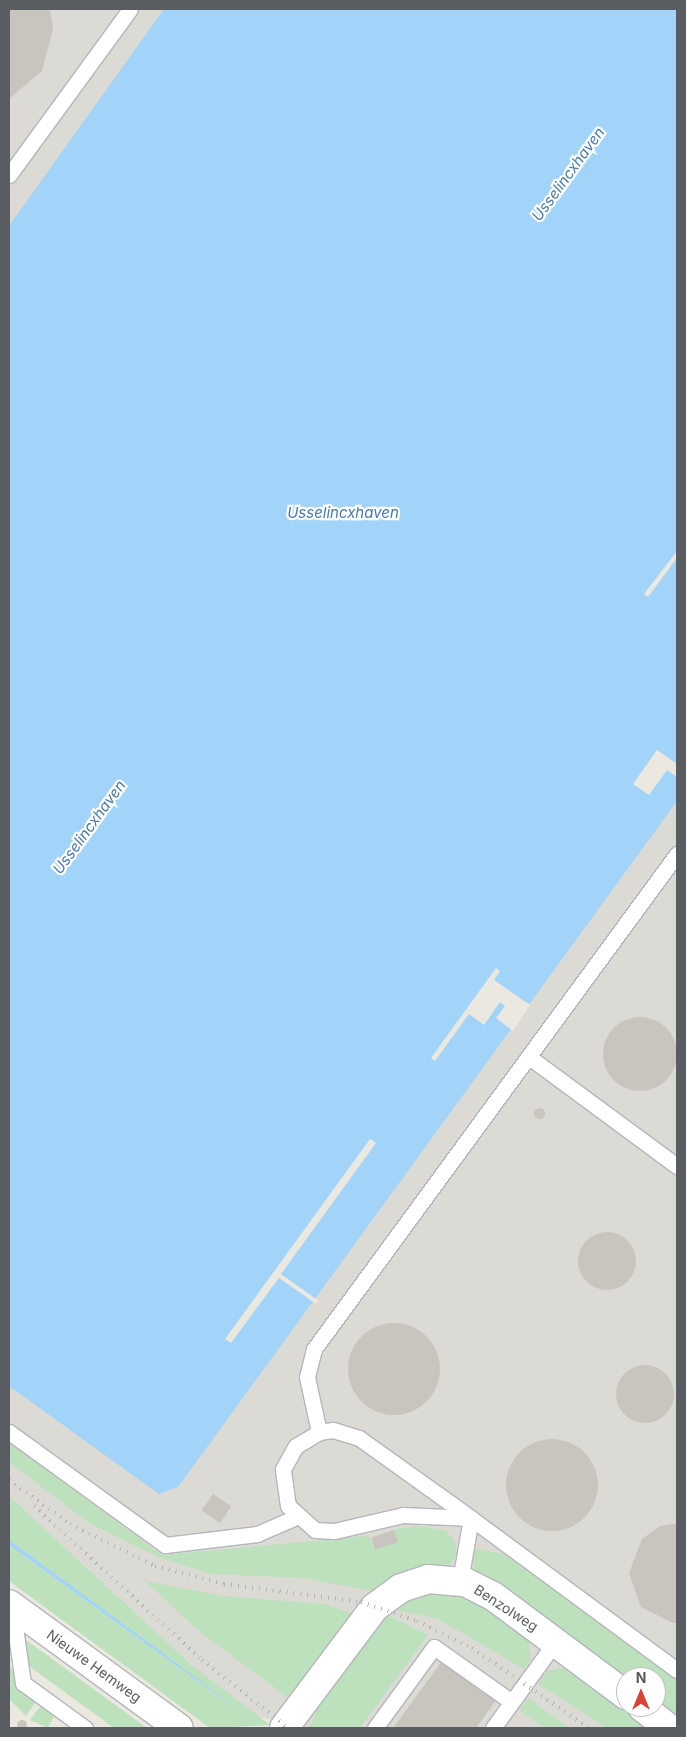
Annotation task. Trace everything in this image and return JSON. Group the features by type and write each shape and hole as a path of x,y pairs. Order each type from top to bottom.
{"street":[{"name":"Benzolweg","path":"284,1728 379,1602 418,1581 460,1581 492,1596 616,1686"},
{"name":"Nieuwe Hemweg","path":"10,1605 178,1728"},
{"path":"655,1717 669,1728"}],"lane":[{"path":"9,175 130,9"},
{"path":"319,1432 307,1377 314,1349 677,854"},
{"path":"529,1057 677,1166"},
{"path":"471,1518 403,1514 325,1532 296,1517 283,1494 283,1469 296,1446 319,1432 333,1430 359,1438 471,1518 677,1670"},
{"path":"9,1432 165,1545 257,1534 296,1517"},
{"path":"460,1581 471,1518"},
{"path":"10,1605 23,1683 85,1728"},
{"path":"492,1728 556,1641"},
{"path":"374,1728 434,1647 512,1702"}],"shaded area":[{"name":"Usselincxhaven","path":"9,9 677,9 677,1728 306,1728 257,1716 193,1666 9,1496"}],"green space":[{"path":"9,1443 162,1555 368,1536 375,1549 397,1542 394,1530 414,1526 445,1530 454,1540 458,1554 449,1567 417,1568 372,1591 302,1578 212,1574 160,1558 89,1523 9,1462"},
{"path":"9,1496 193,1666 270,1725 210,1728 9,1581 9,1545 250,1719 9,1540"},
{"path":"477,1549 504,1554 658,1667 616,1667 616,1671 531,1607 475,1573 472,1553"},
{"path":"145,1581 224,1596 324,1604 352,1613 290,1699 200,1632"},
{"path":"426,1592 459,1594 479,1603 528,1639 531,1659 524,1669 438,1619 391,1609"},
{"path":"386,1614 428,1635 360,1728 309,1728 322,1698"},
{"path":"22,1637 147,1728 114,1728 26,1664"},
{"path":"9,1665 37,1700 26,1716 9,1699"},
{"path":"567,1667 616,1703 616,1717 635,1717 649,1728 607,1728 538,1684 547,1671"},
{"path":"666,1673 677,1681 677,1718 666,1709"},
{"path":"528,1698 569,1728 545,1728 519,1710"},
{"path":"42,1704 55,1714 48,1728 30,1720"}],"water":[{"name":"Usselincxhaven","path":"164,9 677,9 677,801 178,1487 159,1494 9,1386 9,226"},
{"path":"9,1540 164,1654 250,1719 9,1545"}],"pier":[{"path":"677,551 677,558 648,597 644,594"},
{"path":"657,750 677,764 677,777 667,770 649,795 633,784"},
{"path":"496,968 500,971 494,980 530,1005 513,1031 496,1018 505,1006 500,1002 484,1025 469,1014 435,1061 431,1058"},
{"path":"370,1139 376,1143 281,1274 319,1301 316,1304 279,1278 231,1343 225,1339"}],"building":[{"path":"9,9 50,9 53,29 42,71 9,99"},
{"path":"640,1017 661,1023 671,1033 677,1054 671,1075 661,1085 640,1091 619,1085 609,1075 603,1054 609,1033 619,1023"},
{"path":"537,1108 541,1108 544,1113 543,1117 537,1118 534,1115 534,1111"},
{"path":"607,1232 618,1234 628,1240 634,1250 636,1261 634,1272 628,1282 618,1288 607,1290 596,1288 586,1282 580,1272 578,1261 580,1250 586,1240 596,1234"},
{"path":"394,1323 412,1327 426,1337 436,1351 440,1369 436,1387 426,1401 412,1411 394,1415 376,1411 362,1401 352,1387 348,1369 352,1351 362,1337 376,1327"},
{"path":"639,1365 651,1365 666,1373 674,1388 674,1400 666,1415 651,1423 639,1423 624,1415 616,1400 616,1388 624,1373"},
{"path":"552,1439 561,1440 578,1447 590,1459 597,1476 597,1494 590,1511 578,1523 561,1530 552,1531 543,1530 526,1523 514,1511 507,1494 506,1485 507,1476 514,1459 526,1447 543,1440"},
{"path":"213,1494 231,1506 220,1523 202,1511"},
{"path":"677,1523 677,1623 673,1623 641,1607 629,1573 642,1539 660,1526"},
{"path":"394,1530 398,1542 375,1550 371,1537"},
{"path":"442,1661 496,1700 477,1727 393,1728"},
{"path":"22,1720 27,1725 22,1730 17,1725"}],"railway":[{"path":"9,1480 70,1524 155,1566 224,1584 361,1602 417,1621 472,1648 589,1728"},
{"path":"34,1506 202,1660 288,1728"}]}
